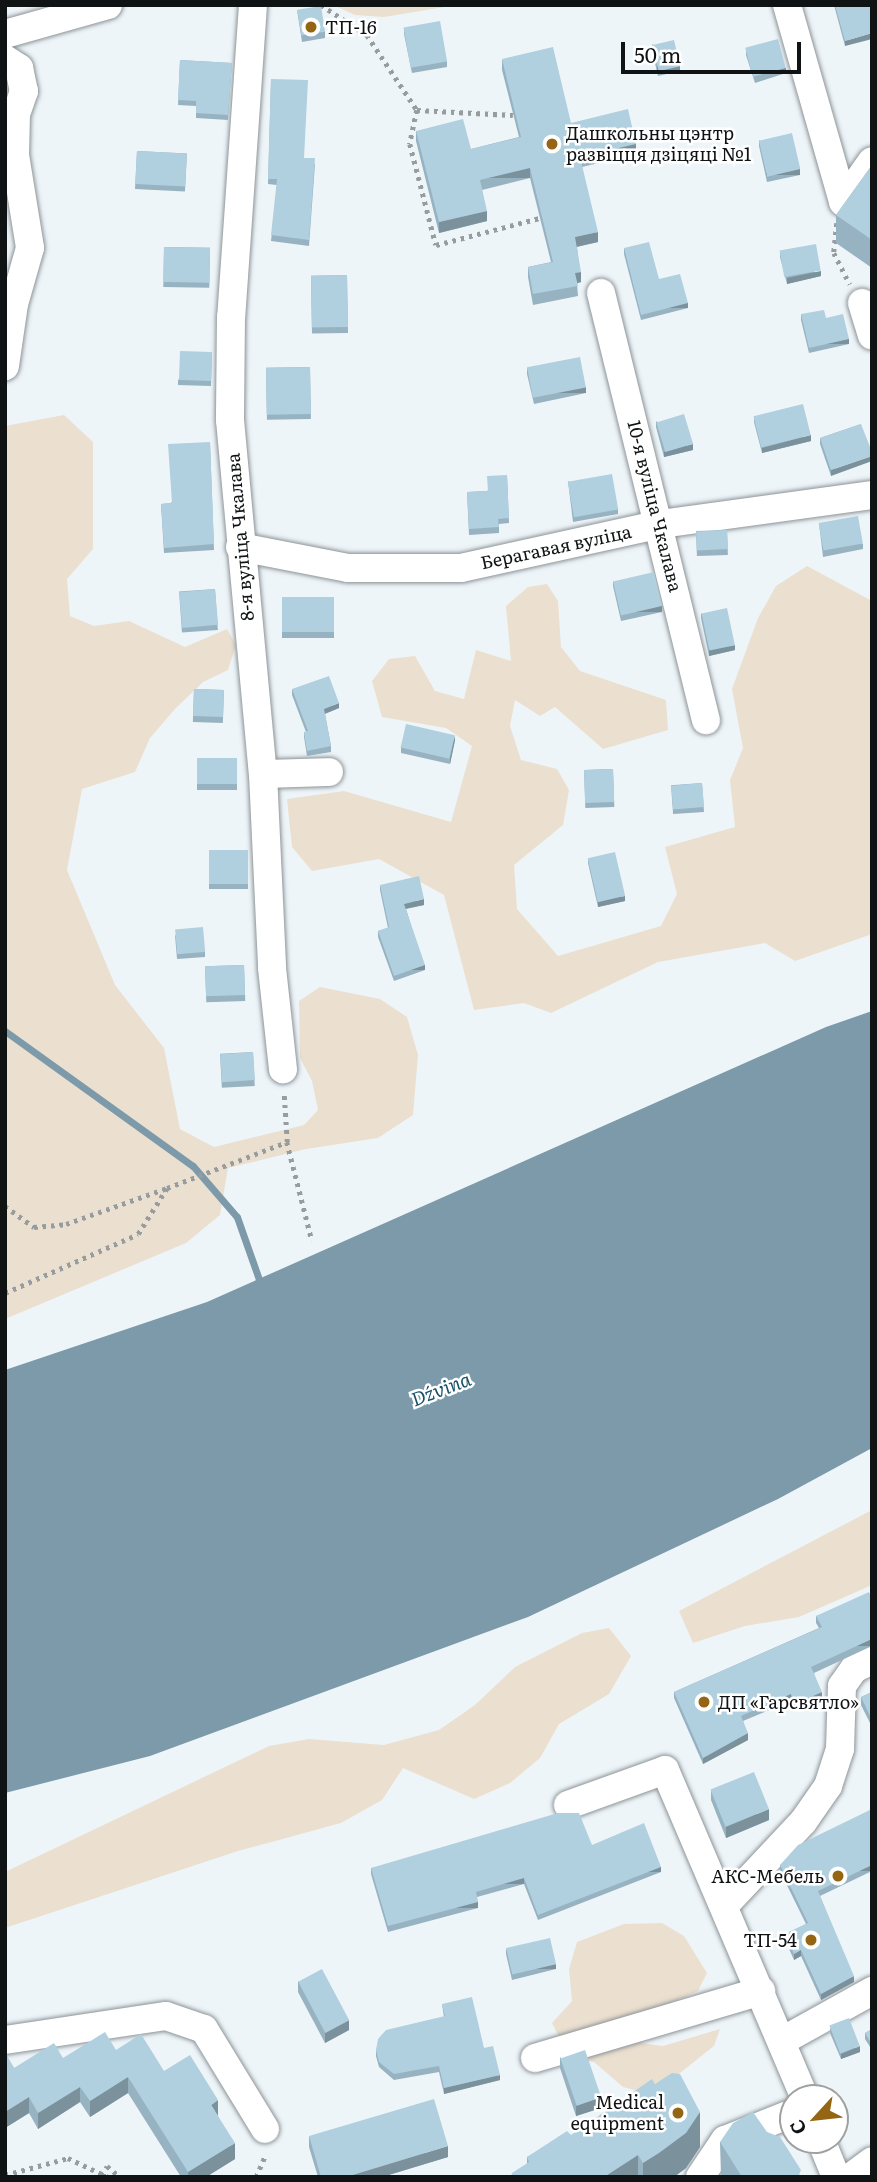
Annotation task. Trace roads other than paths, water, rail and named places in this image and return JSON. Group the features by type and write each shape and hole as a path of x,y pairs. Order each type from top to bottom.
{"street":[{"path":"5,34 108,5"},
{"name":"8-я вуліца Чкалава","path":"253,5 231,317 230,420 263,774 272,968 283,1069"},
{"path":"787,5 843,202 872,161"},
{"path":"5,59 19,68 24,91 16,114 15,155 30,248 14,304 5,366"},
{"name":"10-я вуліца Чкалава","path":"601,293 661,524 706,720"},
{"path":"862,303 872,335"},
{"name":"Берагавая вуліца","path":"240,547 348,568 461,568 661,524 872,495"},
{"path":"263,774 329,772"},
{"path":"724,1906 803,1822 828,1786 840,1749 842,1686 854,1669 872,1660"},
{"path":"568,1805 665,1770 799,2084"},
{"path":"535,2058 761,1991"},
{"path":"782,2041 872,1991"},
{"path":"5,2040 166,2016 204,2029 264,2136"},
{"path":"700,2177 724,2140 779,2118"},
{"path":"827,2154 836,2177"},
{"path":"850,2177 872,2161"}],"water":[{"name":"Dźvina","path":"872,1011 872,1448 778,1499 528,1617 150,1756 5,1793 5,1370 207,1302 826,1027"}],"waterway":[{"path":"5,1031 193,1166 237,1217 261,1285"}],"place":[{"name":"ТП-16","path":"311,27"},
{"name":"Дашкольны цэнтр развіцця дзіцяці №1","path":"552,144"},
{"name":"ДП «Гарсвятло»","path":"704,1702"},
{"name":"АКС-Мебель","path":"838,1876"},
{"name":"ТП-54","path":"811,1940"},
{"name":"Medical equipment","path":"678,2113"}]}
